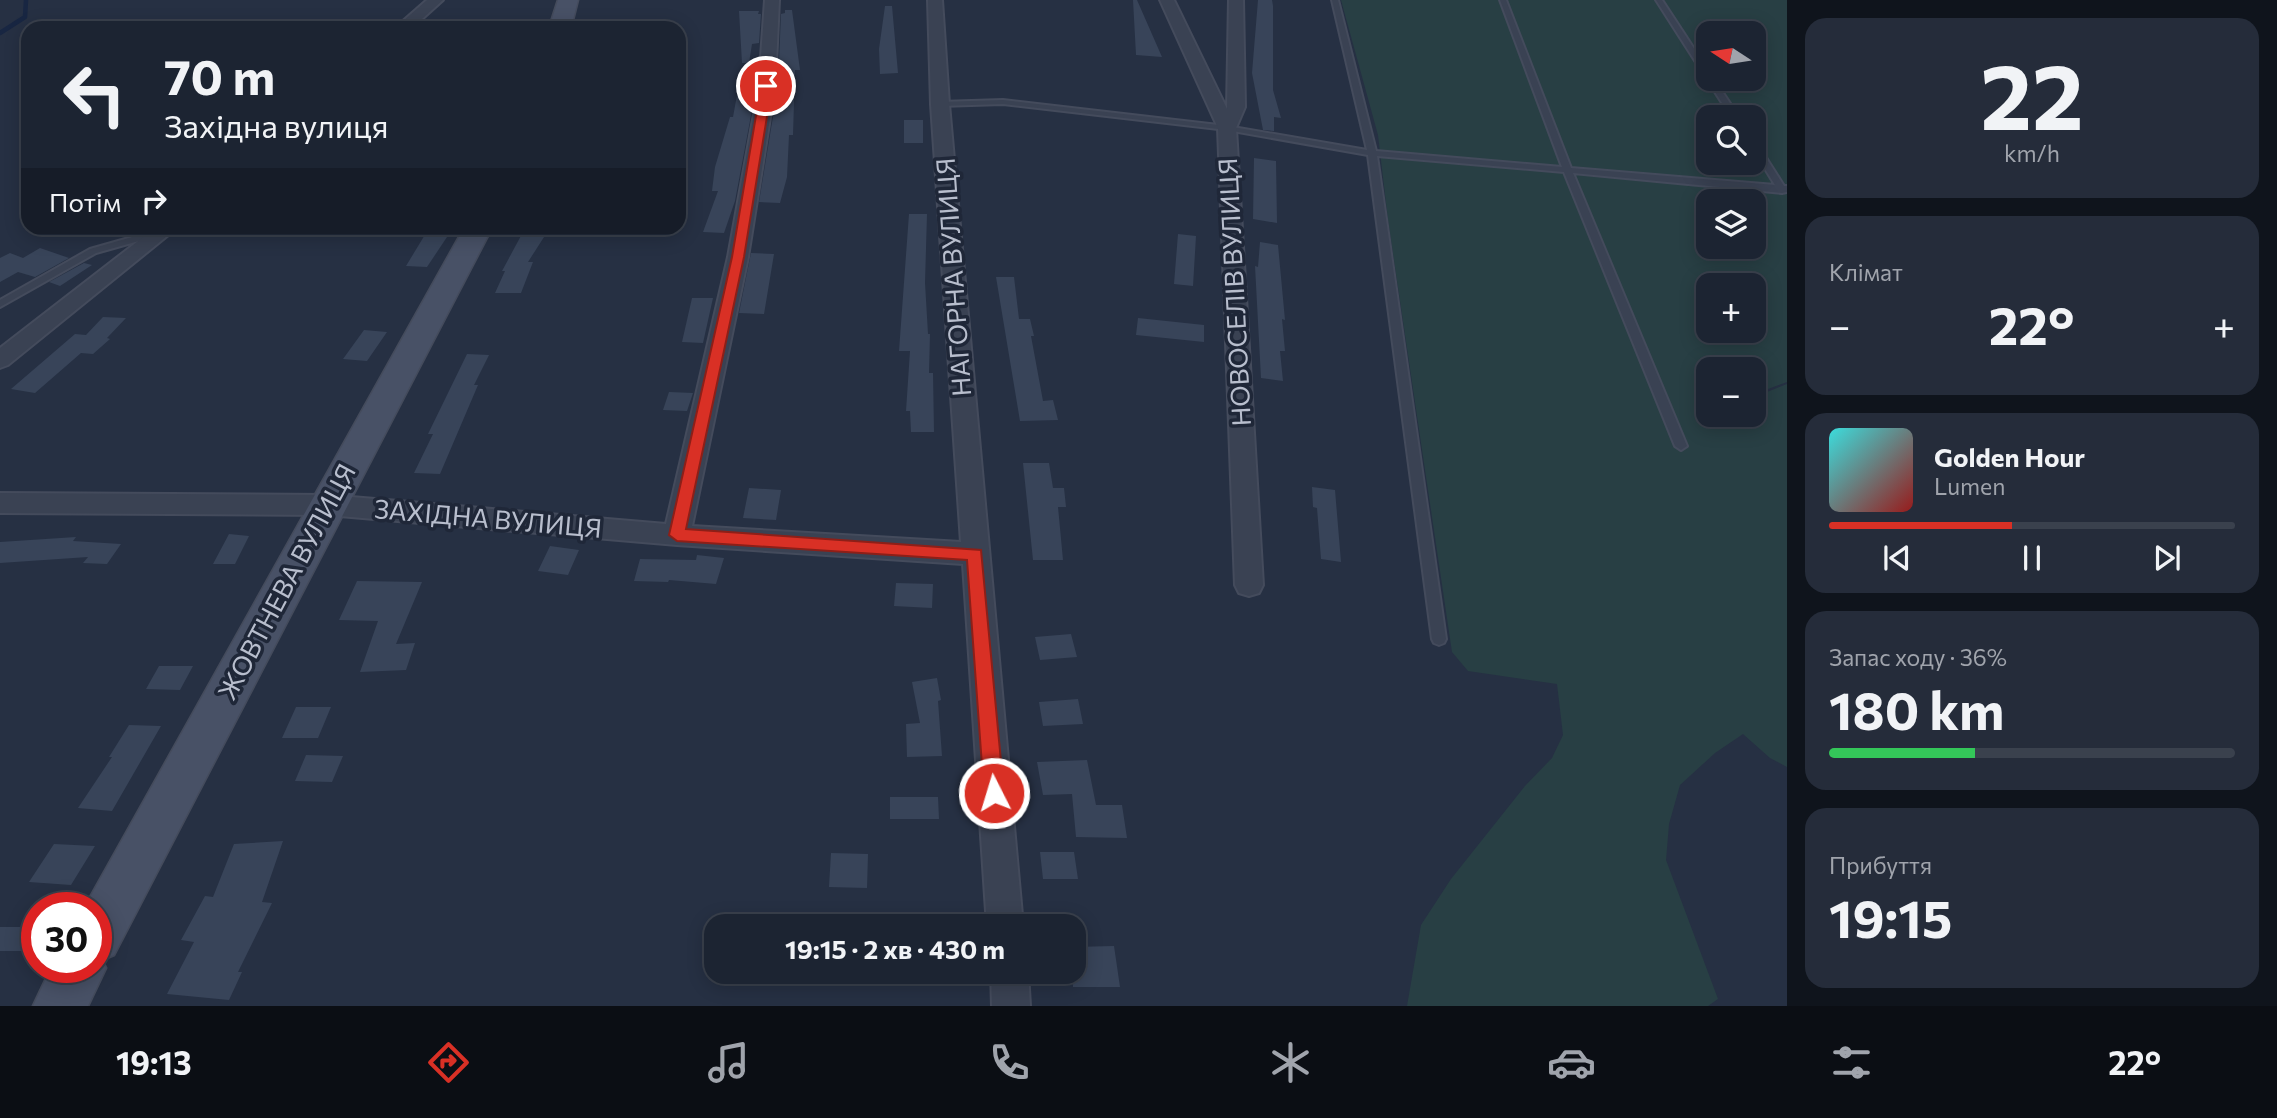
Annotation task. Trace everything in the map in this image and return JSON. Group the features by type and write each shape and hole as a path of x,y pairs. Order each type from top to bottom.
{"main road":[{"path":"562,21 568,0"},
{"name":"ЖОВТНЕВА ВУЛИЦЯ","path":"112,907 474,235"},
{"path":"59,1006 72,983"}],"street":[{"path":"411,21 436,0"},
{"path":"677,535 738,257 766,86 772,0"},
{"name":"НАГОРНА ВУЛИЦЯ","path":"934,0 1004,914"},
{"path":"1167,0 1227,128"},
{"name":"НОВОСЕЛІВ ВУЛИЦЯ","path":"1236,0 1236,107 1227,128 1249,585"},
{"path":"0,360 158,235"},
{"name":"ЗАХІДНА ВУЛИЦЯ","path":"0,503 328,505 677,535 975,554"},
{"path":"1010,984 1011,1006"}],"lane":[{"path":"1335,0 1372,153 1439,639"},
{"path":"1503,0 1568,171 1681,446"},
{"path":"1658,0 1696,57"},
{"path":"940,103 1003,103 1227,128 1372,153 1785,189"},
{"path":"1766,162 1785,189"},
{"path":"0,304 93,251 147,235"}],"green space":[{"path":"1341,0 1787,0 1787,382 1766,391 1766,357 1696,357 1696,427 1766,427 1766,392 1787,384 1787,767 1770,758 1743,734 1715,753 1680,785 1669,824 1666,860 1718,999 1708,1006 1407,1006 1421,925 1451,879 1525,786 1552,758 1563,735 1557,684 1468,671 1452,652 1388,220 1378,135"}],"building":[{"path":"1133,0 1137,0 1162,57 1136,55"},
{"path":"1258,0 1272,0 1273,6 1273,90 1281,118 1274,117 1274,131 1263,130 1252,73"},
{"path":"885,6 892,6 898,73 880,74 879,49"},
{"path":"785,10 792,10 800,70 795,70 793,135 789,135 787,177 780,203 759,202 778,86 781,14 785,13"},
{"path":"739,11 759,11 758,14 761,14 759,43 752,44 749,63 742,63"},
{"path":"755,94 735,201 724,233 703,232 718,191 712,191 715,167 730,117 733,117 737,95"},
{"path":"904,120 923,120 923,143 904,143"},
{"path":"1254,158 1276,161 1277,223 1253,219"},
{"path":"909,214 927,214 925,283 930,334 929,373 933,373 934,432 911,432 910,411 906,411 910,351 899,351"},
{"path":"1178,234 1196,236 1193,286 1174,284"},
{"path":"425,235 448,235 427,267 406,266"},
{"path":"521,235 545,235 528,262 533,262 521,293 495,293 505,271 502,271"},
{"path":"1260,242 1278,245 1285,320 1282,319 1285,351 1280,351 1283,381 1261,378 1255,266 1258,267"},
{"path":"40,248 69,258 35,277 18,272 0,282 0,258 10,253 23,258"},
{"path":"751,253 774,254 764,314 739,313"},
{"path":"84,263 92,265 60,286 49,282"},
{"path":"996,277 1014,277 1019,319 1030,319 1034,336 1031,336 1043,401 1053,400 1058,420 1020,421"},
{"path":"692,298 713,298 703,343 682,342"},
{"path":"103,317 126,318 107,338 110,339 93,354 81,353 35,393 11,389 75,334 86,335"},
{"path":"1138,318 1204,325 1204,342 1136,335"},
{"path":"364,330 387,332 367,361 343,359"},
{"path":"467,354 489,355 474,385 478,385 440,474 414,473 433,434 428,434"},
{"path":"669,392 693,393 687,411 663,410"},
{"path":"1023,463 1049,463 1053,488 1064,488 1066,507 1058,507 1063,560 1033,560"},
{"path":"1312,487 1335,490 1341,562 1321,559 1317,508 1313,507"},
{"path":"749,488 781,490 776,520 743,518"},
{"path":"229,534 249,536 235,564 213,564"},
{"path":"76,537 73,541 121,544 107,564 83,563 88,557 0,563 0,542"},
{"path":"550,546 579,550 568,575 538,571"},
{"path":"697,555 724,558 716,584 669,580 634,581 640,559 696,560"},
{"path":"357,581 422,582 396,644 415,643 406,670 360,672 378,621 339,620"},
{"path":"896,583 933,584 932,608 894,606"},
{"path":"1071,634 1077,657 1040,660 1035,637"},
{"path":"159,666 193,666 180,690 146,689"},
{"path":"937,678 941,700 938,701 942,756 907,757 906,724 920,723 912,682"},
{"path":"1078,699 1083,724 1043,726 1039,702"},
{"path":"296,707 331,707 318,738 282,738"},
{"path":"129,725 161,726 112,811 78,808 112,757 109,757"},
{"path":"306,755 343,756 332,782 295,781"},
{"path":"1087,760 1096,805 1122,805 1127,838 1076,837 1072,794 1043,795 1037,762"},
{"path":"890,797 938,797 939,819 890,819"},
{"path":"283,841 262,902 272,903 238,972 242,972 229,1000 167,994 194,942 181,940 205,896 213,897 234,844"},
{"path":"54,844 95,846 71,885 29,882"},
{"path":"1040,852 1074,852 1078,879 1043,879"},
{"path":"831,853 868,854 867,888 829,887"},
{"path":"0,927 21,927 21,951 0,951"},
{"path":"1114,946 1120,987 1073,987 1073,984 1086,984 1086,947"}],"waterway":[{"path":"0,33 25,17 26,0"}],"route":[{"path":"766,86 738,257 677,535 975,554 994,793"}]}
